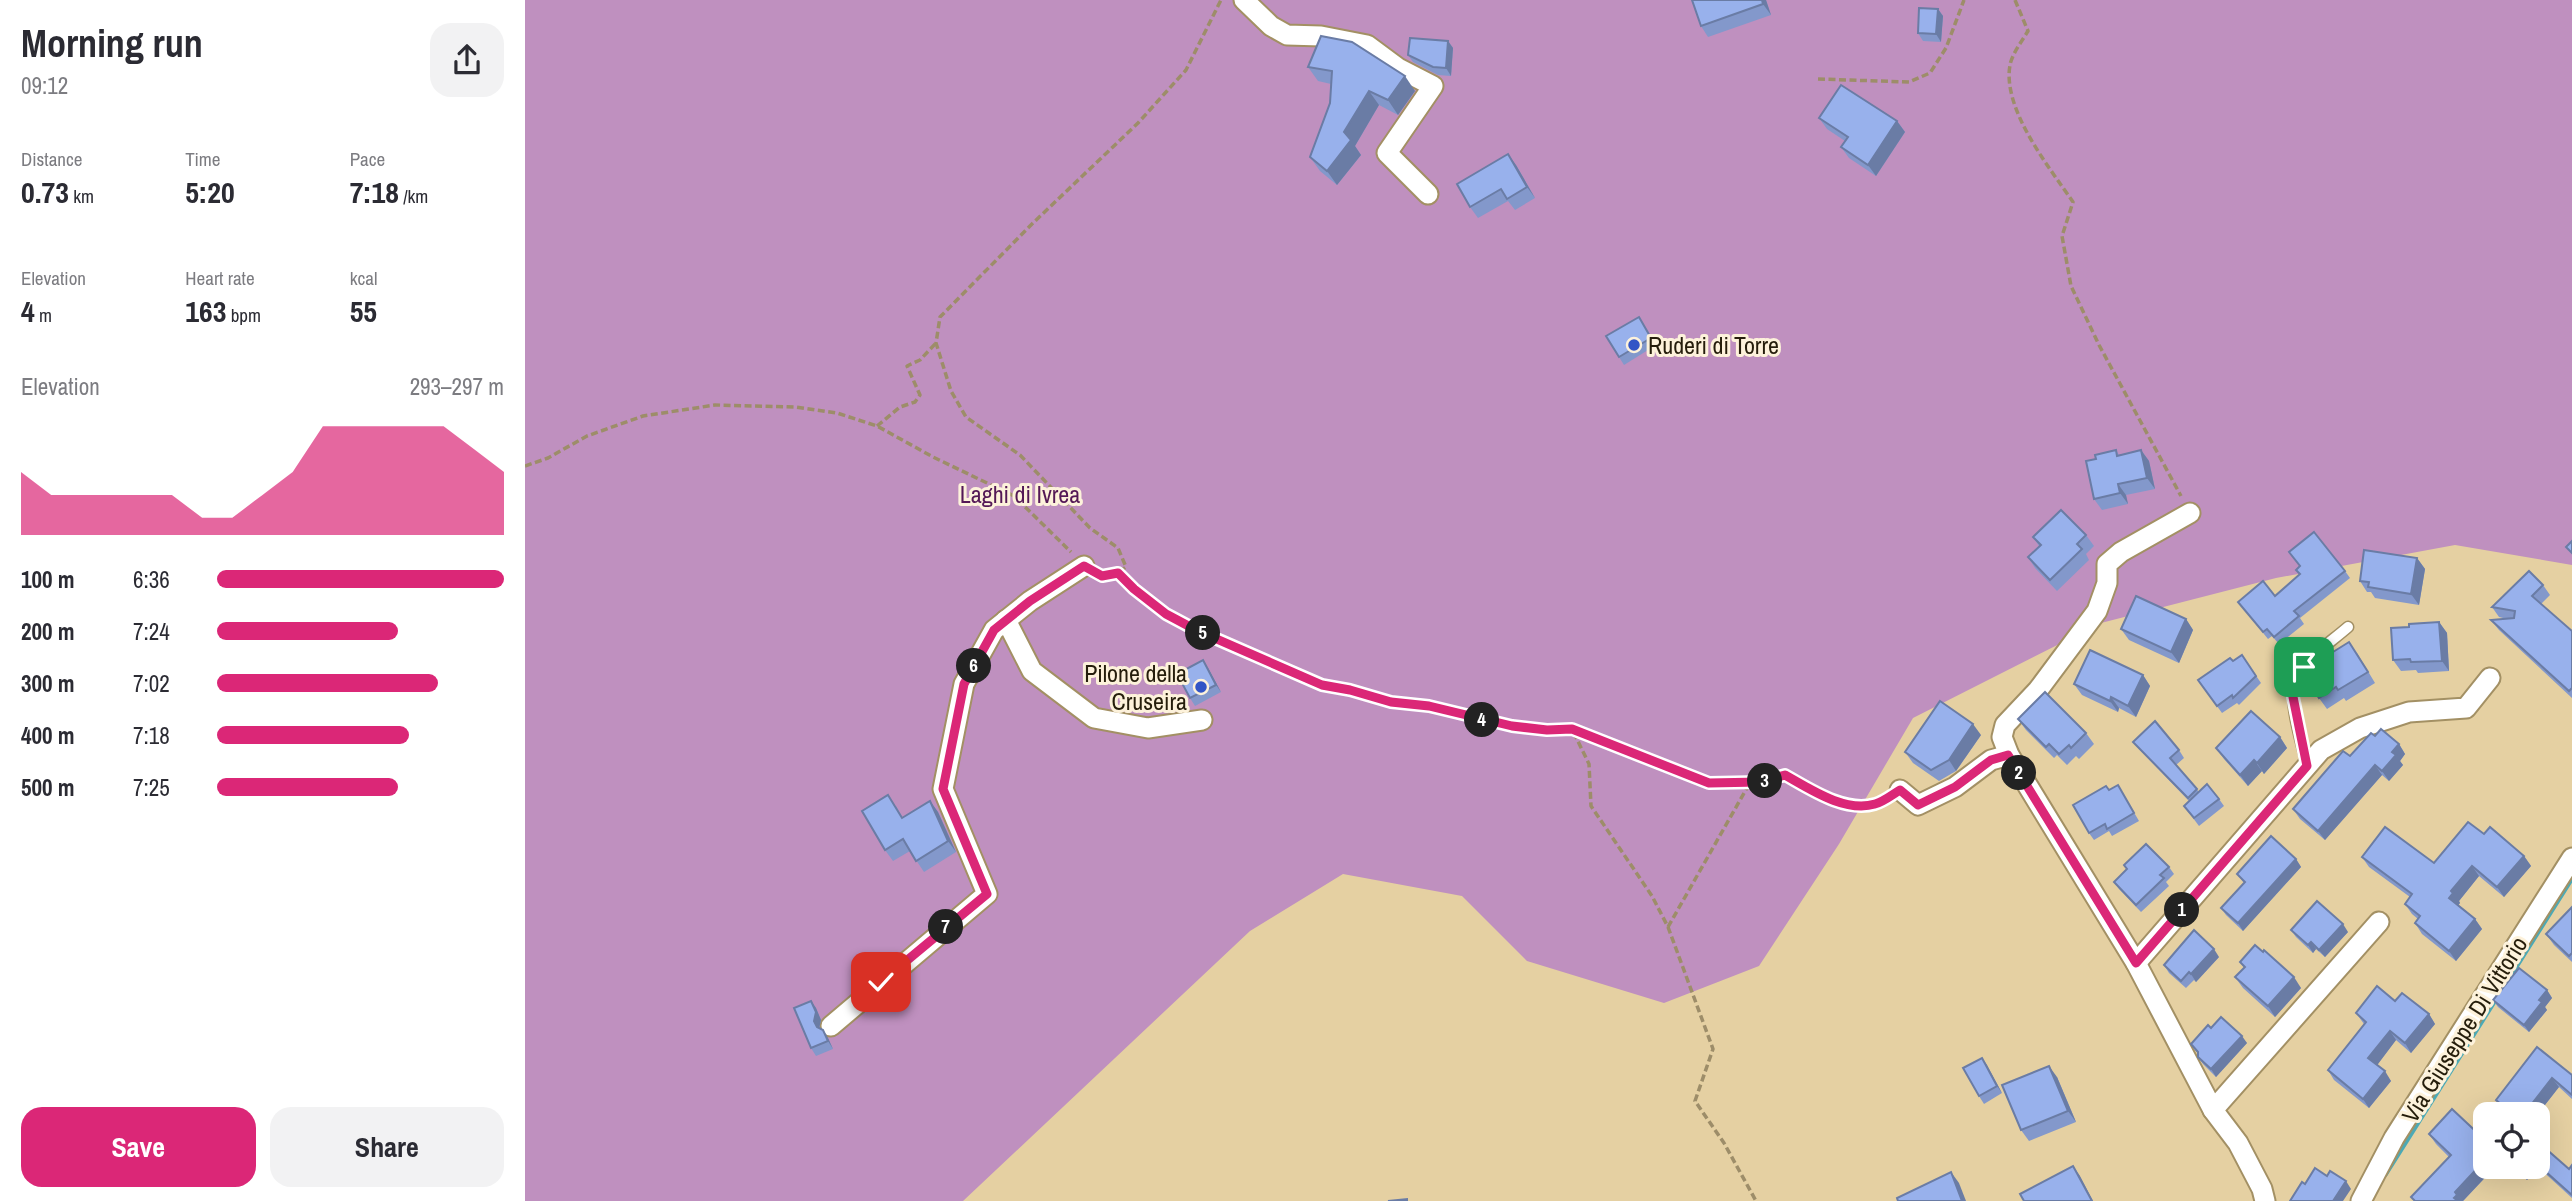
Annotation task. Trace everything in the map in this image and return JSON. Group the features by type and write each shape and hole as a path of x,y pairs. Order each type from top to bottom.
{"street":[{"path":"1244,0 1271,26 1287,35 1321,36 1367,45 1398,68 1433,86 1387,153 1428,194"},
{"path":"2190,513 2122,552 2107,564 2107,583 2097,611 2038,690 2005,725 2002,737 2008,755 2136,963 2213,1110 2238,1143 2262,1189 2265,1201"},
{"path":"831,1027 987,894 943,789 964,684 994,630 1030,601 1084,566"},
{"path":"1006,620 1032,671 1094,718 1148,728 1202,720"},
{"path":"2136,963 2321,750 2360,728 2409,712 2466,708 2490,678"},
{"path":"1900,790 1918,805 1955,787 1991,760 2008,755"},
{"name":"Via Giuseppe Di Vittorio","path":"2361,1201 2394,1138 2572,859"},
{"path":"2213,1110 2379,922"}],"lane":[{"path":"2307,766 2293,697 2295,680 2304,667 2349,626"}],"path":[{"path":"525,466 548,458 587,436 643,416 716,405 796,407 838,414 877,426 933,457 1014,496 1084,566 1102,576 1118,573 1126,567 1118,548 1090,528 1020,455 966,417 951,391 936,343 940,317 1138,123 1186,70 1221,0"},
{"path":"1818,79 1909,82 1930,73 1946,48 1964,0"},
{"path":"2015,0 2028,31 2010,63 2009,88 2021,119 2073,201 2062,236 2071,286 2099,345 2190,513"},
{"path":"877,426 900,407 915,402 920,395 907,366 920,360 936,343"},
{"path":"1118,573 1166,614 1196,630 1322,685 1512,726 1547,730 1572,729 1709,783 1750,782 1785,775 1820,794 1848,805 1874,805 1900,790"},
{"path":"1572,729 1589,764 1591,806 1652,895 1668,928 1713,1049 1695,1101 1724,1143 1756,1201"},
{"path":"1668,928 1756,772"}],"green space":[{"name":"Laghi di Ivrea","path":"525,0 2572,0 2572,565 2455,545 2276,578 2101,623 1913,718 1839,844 1759,966 1664,1003 1527,961 1462,896 1343,874 1250,931 963,1201 525,1201"}],"building":[{"path":"1692,0 1762,0 1763,4 1701,26"},
{"path":"1919,8 1938,9 1936,34 1918,33"},
{"path":"1321,36 1352,42 1405,76 1388,100 1369,91 1344,132 1351,140 1327,171 1310,157 1330,103 1332,71 1308,67"},
{"path":"1410,38 1448,41 1446,68 1433,67 1408,55"},
{"path":"1841,85 1897,121 1868,165 1841,147 1848,137 1819,118"},
{"path":"1508,154 1527,187 1507,199 1501,189 1470,207 1457,184"},
{"name":"Ruderi di Torre","path":"1639,317 1651,338 1619,357 1606,336"},
{"path":"2116,450 2117,456 2141,450 2147,478 2118,484 2120,493 2094,499 2086,461 2096,459 2095,455"},
{"path":"2061,510 2086,535 2077,544 2082,549 2050,580 2028,557 2041,545 2033,537"},
{"path":"2314,532 2345,571 2294,611 2299,616 2274,637 2267,629 2263,632 2238,602 2263,581 2275,596 2300,574 2296,570 2300,566 2289,552"},
{"path":"2572,541 2572,553 2566,547"},
{"path":"2364,550 2417,558 2411,594 2368,587 2369,582 2360,581"},
{"path":"2529,571 2543,585 2532,596 2572,631 2572,688 2569,691 2491,620 2514,618 2515,611 2492,607"},
{"path":"2136,596 2186,619 2171,652 2121,629"},
{"path":"2439,622 2442,661 2393,660 2391,628"},
{"path":"2349,642 2368,672 2319,698 2300,668 2331,649 2333,652"},
{"path":"2090,650 2143,675 2128,706 2111,697 2110,701 2074,684"},
{"path":"2242,655 2256,676 2233,698 2232,695 2217,706 2198,680 2230,658 2233,661"},
{"name":"Pilone della Cruseira","path":"1203,660 1216,685 1190,698 1177,674"},
{"path":"2045,692 2086,733 2071,748 2069,745 2059,754 2049,744 2046,747 2018,719"},
{"path":"1940,701 1973,724 1949,760 1931,770 1905,752"},
{"path":"2251,711 2280,737 2257,763 2254,760 2240,775 2216,748"},
{"path":"2155,721 2179,750 2170,758 2197,789 2188,798 2133,742"},
{"path":"2381,729 2399,744 2392,752 2396,755 2382,771 2375,765 2318,831 2293,809 2343,751 2350,756 2371,733 2375,736"},
{"path":"2207,784 2219,799 2194,818 2184,806"},
{"path":"2118,785 2134,813 2107,829 2105,824 2089,833 2073,805 2106,786 2109,790"},
{"path":"888,795 902,818 930,801 948,841 916,861 903,839 885,850 862,811"},
{"path":"2468,822 2484,834 2490,827 2524,856 2497,887 2472,866 2451,891 2453,893 2449,898 2475,919 2449,951 2415,923 2420,916 2405,904 2412,894 2362,857 2385,827 2434,863"},
{"path":"2271,836 2296,859 2238,923 2221,908 2245,882 2237,874"},
{"path":"2146,844 2169,867 2160,875 2164,878 2136,905 2114,882 2127,869 2124,865"},
{"path":"2317,901 2343,924 2319,950 2311,942 2308,945 2291,930"},
{"path":"2572,907 2572,953 2569,956 2546,934"},
{"path":"2194,930 2214,949 2181,981 2164,965"},
{"path":"2255,945 2294,977 2268,1006 2235,977 2245,967 2240,962"},
{"path":"2519,968 2547,990 2539,1000 2542,1002 2524,1025 2493,1000"},
{"path":"2377,986 2395,1001 2402,993 2429,1014 2405,1043 2390,1031 2368,1058 2385,1071 2363,1099 2328,1070 2366,1022 2356,1013"},
{"path":"811,1001 816,1012 814,1021 817,1027 823,1030 828,1041 811,1048 794,1008"},
{"path":"2221,1017 2242,1036 2211,1069 2198,1057 2198,1052 2191,1044 2208,1025 2211,1028"},
{"path":"2537,1047 2572,1075 2572,1095 2552,1078 2533,1102 2496,1100"},
{"path":"1982,1058 1997,1086 1979,1096 1963,1068"},
{"path":"2049,1066 2068,1111 2021,1130 2002,1085"},
{"path":"2452,1109 2473,1129 2473,1173 2455,1192 2457,1195 2454,1198 2458,1201 2415,1201 2411,1197 2451,1155 2429,1134"},
{"path":"2550,1152 2569,1169 2572,1165 2572,1195 2550,1176"},
{"path":"2073,1166 2092,1201 2024,1201 2020,1194"},
{"path":"2315,1168 2327,1176 2330,1171 2346,1181 2333,1201 2290,1201 2302,1182 2305,1184"},
{"path":"1951,1172 1962,1201 1898,1201 1897,1198"}],"waterway":[{"path":"2385,1174 2572,877"}],"place":[{"name":"Ruderi di Torre","path":"1634,345"},
{"name":"Pilone della Cruseira","path":"1201,687"}],"route":[{"path":"881,982 987,894 943,789 964,684 994,630 1030,601 1084,566 1102,576 1118,573 1166,614 1196,630 1322,685 1512,726 1547,730 1572,729 1709,783 1760,782 1785,775 1820,794 1848,805 1874,805 1900,790 1918,805 1955,787 1991,760 2008,755 2136,963 2307,766 2293,697 2295,680 2304,667"}]}
